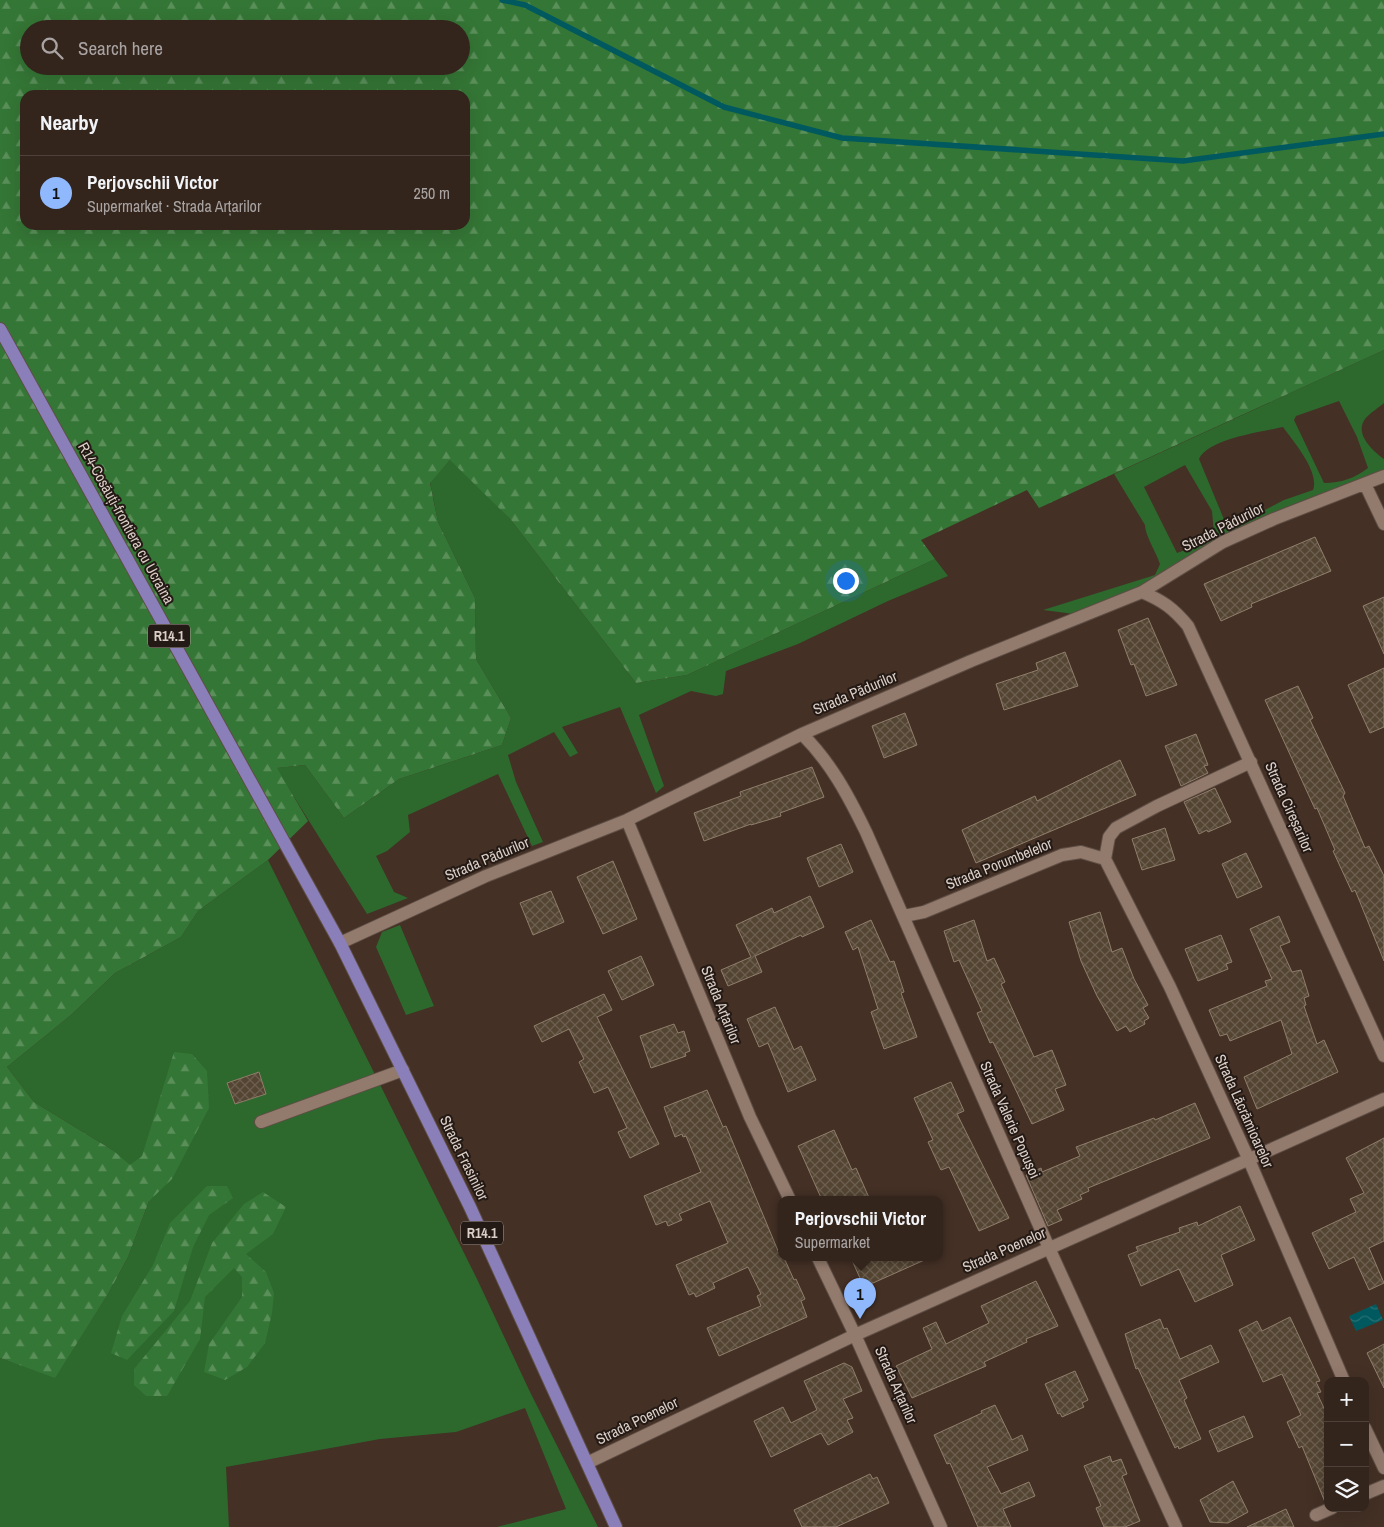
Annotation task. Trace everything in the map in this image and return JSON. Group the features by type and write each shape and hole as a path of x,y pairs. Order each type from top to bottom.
{"main road":[{"name":"R14-Cosăuți-frontiera cu Ucraina","path":"0,329 340,943"},
{"name":"Strada Frasinilor","path":"340,943 470,1207 616,1527"}],"street":[{"name":"Strada Pădurilor","path":"340,943 486,876 627,820 802,734 971,660 1142,592 1223,542 1274,519 1384,476"},
{"path":"1365,484 1384,524"},
{"name":"Strada Cireșarilor","path":"1142,592 1161,600 1174,610 1188,626 1384,1056"},
{"name":"Strada Valerie Popușoi","path":"802,734 820,752 843,784 904,916 1049,1248 1176,1527"},
{"path":"1105,859 1109,837 1116,828 1157,806 1251,762"},
{"name":"Strada Arțarilor","path":"627,820 750,1118 788,1196"},
{"name":"Strada Porumbelelor","path":"904,916 924,912 1062,855 1081,852 1105,859"},
{"name":"Strada Lăcrămioarelor","path":"1105,859 1170,987 1249,1160 1342,1377"},
{"path":"261,1122 403,1070"},
{"name":"Strada Poenelor","path":"587,1463 856,1335 1384,1099"},
{"name":"Strada Arțarilor","path":"819,1261 856,1335 941,1527"},
{"path":"1369,1436 1384,1468"},
{"path":"1369,1492 1384,1486"},
{"path":"1316,1515 1324,1512"}],"green space":[{"path":"0,0 1384,0 1384,350 1039,508 1027,490 921,540 935,559 687,675 636,683 511,520 450,460 430,483 438,522 475,598 476,659 511,718 502,745 399,779 344,818 305,765 277,768 308,821 268,860 198,911 181,937 115,973 71,1015 7,1067 34,1102 114,1151 130,1165 142,1156 174,1052 192,1054 207,1071 209,1108 172,1179 149,1201 128,1257 108,1294 55,1378 0,1358"},
{"path":"1384,350 1384,403 1365,419 1362,430 1366,442 1384,459 1384,471 1360,482 1325,492 1284,508 1149,582 1074,614 1043,610 1155,575 1160,564 1145,525 1114,474","holes":["1339,401 1357,437 1368,468 1348,479 1324,483 1294,420 1296,416","1283,427 1299,448 1309,466 1313,475 1313,490 1284,500 1228,529 1199,459 1204,452 1213,446 1249,434","1185,465 1212,511 1214,534 1208,541 1177,553 1144,487"]},
{"path":"451,459 511,520 636,683 687,675 935,559 948,576 888,601 798,644 726,671 723,694 716,696 691,691 639,715 664,786 656,793 620,707 562,727 578,753 570,757 554,732 508,755 516,782 543,842 532,846 498,774 408,815 410,832 387,851 376,856 394,892 408,898 367,914 276,768 305,765 344,818 399,779 502,745 511,718 476,659 475,598 438,522 430,482"},
{"path":"268,860 477,1279 530,1392 598,1527 497,1527 566,1509 525,1408 456,1432 380,1439 226,1467 229,1527 0,1527 0,1358 55,1377 108,1294 128,1257 149,1201 130,1166 114,1151 34,1102 7,1067 71,1015 115,973 181,937 198,911"},
{"path":"400,925 434,1006 406,1015 376,947 382,932"},
{"path":"207,1186 227,1186 233,1198 209,1215 193,1247 174,1311 127,1360 111,1353 122,1316 153,1265 170,1223"},
{"path":"263,1192 286,1207 273,1234 246,1254 266,1272 274,1293 272,1313 265,1343 247,1367 225,1380 204,1372 209,1344 242,1297 242,1277 234,1268 205,1297 200,1339 167,1396 146,1396 134,1385 134,1369 190,1301 212,1243 244,1204"}],"water":[{"path":"1376,1304 1383,1320 1356,1331 1349,1316"}],"building":[{"path":"1315,537 1331,571 1251,604 1252,607 1221,621 1204,584"},
{"path":"1384,597 1384,654 1363,606"},
{"path":"1148,618 1177,685 1146,696 1134,664 1131,665 1118,630"},
{"path":"1065,652 1078,686 1004,710 996,684 1038,670 1036,663"},
{"path":"1384,668 1384,727 1370,733 1348,685"},
{"path":"1298,686 1313,718 1310,720 1345,793 1343,796 1365,848 1369,846 1384,876 1384,961 1355,890 1352,892 1333,851 1335,850 1317,808 1315,809 1265,700"},
{"path":"905,713 917,745 884,758 872,726"},
{"path":"1196,734 1208,765 1204,766 1208,773 1181,786 1165,746"},
{"path":"1120,760 1136,795 976,863 962,830 1035,796 1037,801"},
{"path":"812,767 824,797 780,813 781,816 751,824 704,841 694,813 741,796 740,792"},
{"path":"1215,788 1231,822 1199,834 1184,802"},
{"path":"1165,828 1175,860 1142,870 1132,839"},
{"path":"841,844 853,872 819,887 807,858"},
{"path":"1246,853 1262,887 1237,898 1222,864"},
{"path":"613,861 637,919 603,934 577,877"},
{"path":"551,891 564,922 533,935 520,903"},
{"path":"810,896 824,927 802,937 801,935 755,956 762,972 728,986 721,970 751,957 736,925 772,908 774,913"},
{"path":"1100,912 1112,952 1122,948 1134,979 1148,1005 1143,1008 1149,1018 1144,1021 1145,1024 1130,1032 1126,1026 1117,1031 1097,996 1081,961 1069,922"},
{"path":"1279,916 1290,942 1280,946 1292,972 1301,970 1309,996 1304,998 1306,1005 1304,1006 1317,1044 1324,1040 1338,1072 1257,1109 1244,1077 1292,1054 1281,1020 1230,1041 1227,1034 1220,1036 1209,1010 1267,986 1265,981 1272,979 1250,929"},
{"path":"871,920 890,962 894,961 904,992 901,993 917,1037 884,1049 871,1012 878,1009 858,947 853,950 845,932"},
{"path":"974,920 987,961 994,958 1005,982 1001,984 1034,1057 1052,1050 1066,1085 1055,1089 1064,1110 1032,1124 993,1042 990,1043 977,1013 982,1011 959,960 954,962 944,931"},
{"path":"1221,935 1232,962 1226,964 1228,969 1198,981 1185,949"},
{"path":"641,956 654,985 622,1000 608,971"},
{"path":"604,994 612,1010 597,1017 659,1144 630,1158 618,1132 627,1128 608,1087 594,1093 579,1062 584,1059 569,1029 542,1042 534,1026"},
{"path":"775,1007 794,1050 801,1046 816,1080 788,1092 768,1043 759,1047 747,1019"},
{"path":"674,1024 678,1033 684,1031 690,1051 685,1053 686,1056 651,1068 640,1036"},
{"path":"259,1072 266,1094 235,1104 227,1083"},
{"path":"951,1082 964,1111 957,1114 1009,1218 979,1231 949,1167 941,1170 928,1142 933,1140 914,1098"},
{"path":"707,1090 723,1127 726,1126 778,1251 778,1261 785,1261 805,1299 801,1301 807,1317 719,1356 707,1328 761,1306 757,1296 761,1294 748,1267 713,1283 715,1288 696,1297 694,1293 689,1295 676,1265 728,1243 710,1201 679,1214 682,1220 668,1226 666,1221 656,1225 644,1196 701,1172 686,1136 683,1137 682,1134 675,1137 664,1107"},
{"path":"1195,1103 1210,1138 1088,1188 1089,1191 1080,1195 1082,1199 1057,1210 1062,1220 1048,1226 1026,1175 1041,1168 1042,1172 1080,1156 1076,1147 1154,1118 1155,1120"},
{"path":"834,1130 852,1170 856,1168 868,1196 820,1196 798,1146"},
{"path":"1384,1138 1384,1241 1369,1248 1384,1283 1369,1290 1354,1257 1329,1269 1312,1233 1356,1212 1350,1199 1364,1193 1346,1158"},
{"path":"1240,1206 1255,1240 1221,1255 1233,1285 1195,1302 1179,1269 1141,1286 1128,1255 1138,1251 1136,1247 1180,1232 1179,1228 1197,1222 1198,1226"},
{"path":"852,1261 922,1261 864,1287"},
{"path":"1036,1281 1058,1326 1026,1339 1027,1342 984,1362 986,1366 912,1398 896,1366 932,1349 923,1328 936,1322 946,1344 989,1323 981,1306"},
{"path":"1290,1317 1320,1381 1316,1382 1321,1392 1317,1393 1324,1408 1324,1500 1302,1446 1299,1448 1287,1422 1301,1415 1282,1374 1263,1382 1239,1330 1257,1321 1262,1331"},
{"path":"1160,1319 1164,1329 1167,1328 1180,1359 1211,1345 1219,1362 1179,1380 1187,1398 1184,1400 1201,1439 1179,1449 1178,1446 1175,1448 1138,1368 1136,1369 1125,1334"},
{"path":"1384,1344 1384,1388 1367,1353"},
{"path":"844,1363 852,1367 862,1391 843,1399 853,1418 847,1420 853,1432 828,1445 821,1433 771,1457 754,1421 783,1407 791,1423 817,1410 804,1381"},
{"path":"1075,1371 1088,1400 1082,1403 1084,1407 1062,1417 1060,1413 1058,1414 1045,1384"},
{"path":"995,1405 1012,1440 1022,1435 1028,1450 987,1467 1001,1494 1029,1482 1035,1496 1003,1509 1011,1527 978,1527 950,1463 947,1464 934,1435"},
{"path":"1244,1416 1253,1437 1218,1452 1209,1431"},
{"path":"1110,1456 1112,1462 1121,1459 1127,1474 1122,1476 1140,1521 1125,1527 1104,1527 1096,1508 1101,1506 1084,1466"},
{"path":"870,1474 873,1479 877,1477 889,1503 836,1527 802,1527 794,1510"},
{"path":"1233,1481 1248,1512 1228,1523 1210,1522 1200,1500"},
{"path":"1286,1509 1294,1527 1247,1527"}],"waterway":[{"path":"502,0 525,5 724,107 842,138 1183,161 1384,134"}],"place":[{"name":"Perjovschii Victor","path":"860,1319"}]}
